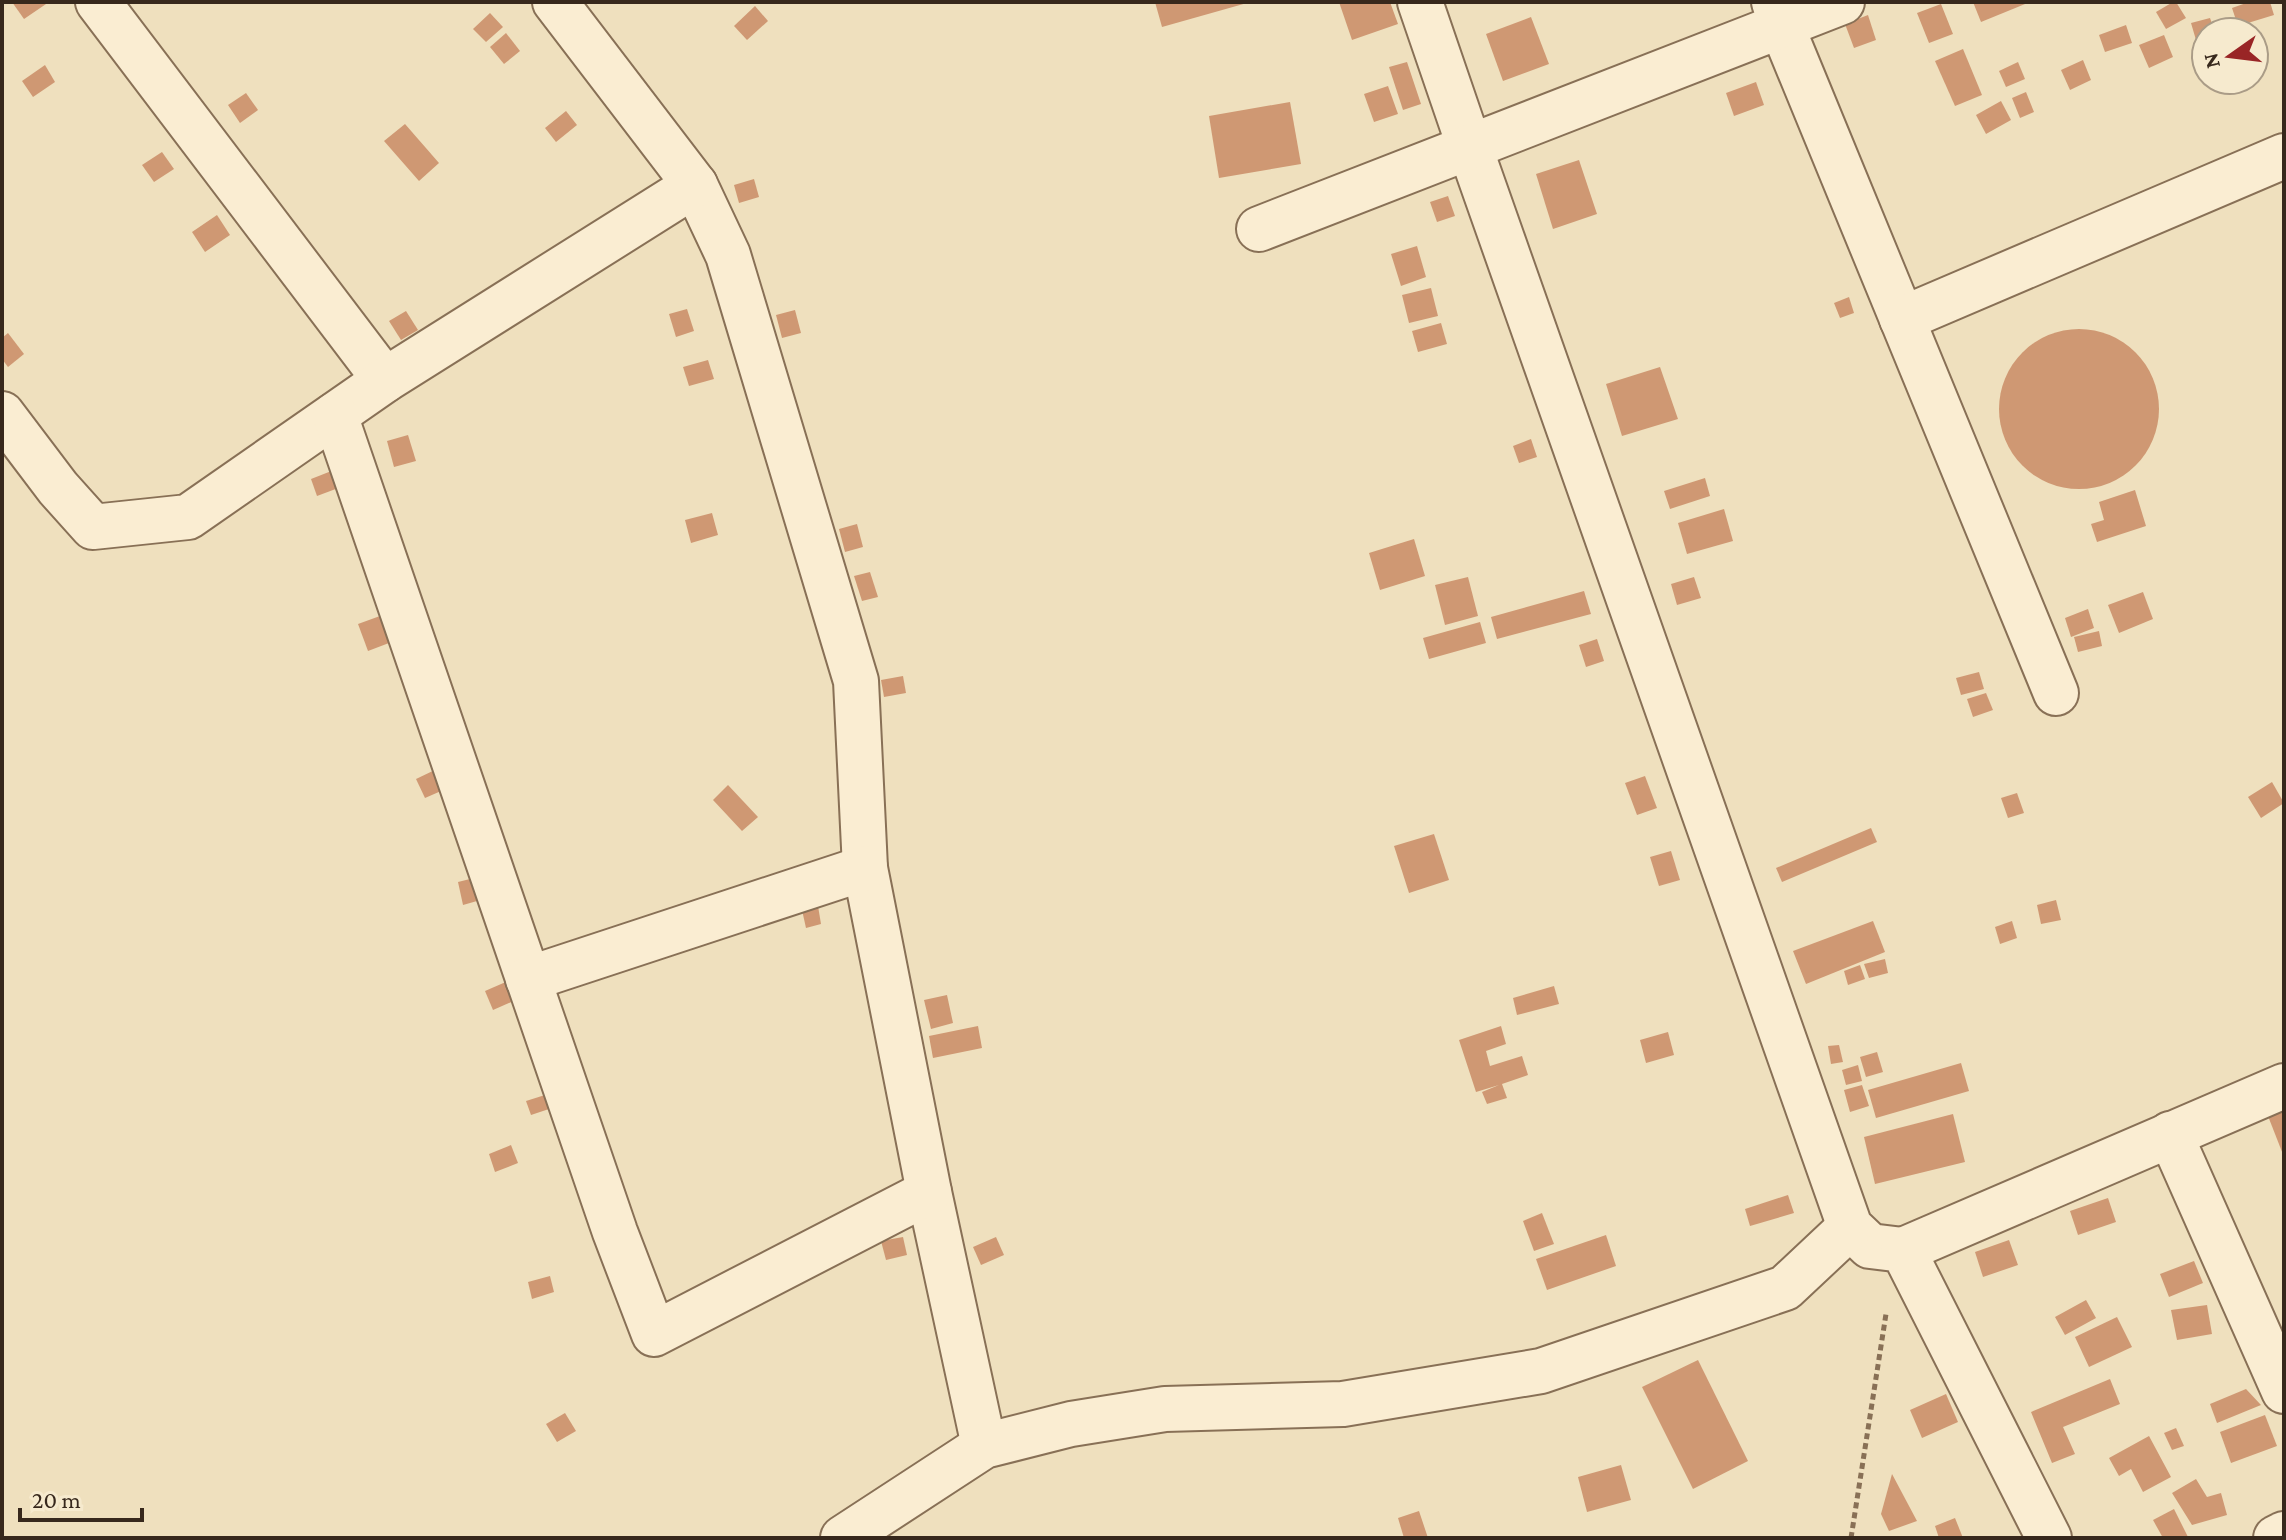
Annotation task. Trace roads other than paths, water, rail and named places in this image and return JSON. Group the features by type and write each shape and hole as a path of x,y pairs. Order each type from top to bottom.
{"street":[{"path":"98,2 385,380"},
{"path":"555,2 695,185 728,255 856,681 865,868 929,1192 984,1446"},
{"path":"1420,2 1850,1227 1870,1246 1900,1249 2284,1086"},
{"path":"1259,229 1470,148 1778,15 1842,2"},
{"path":"1778,15 2056,693"},
{"path":"1902,319 2284,156"},
{"path":"2,414 58,488 93,527 188,517 385,380 695,185"},
{"path":"335,415 615,1232 654,1334 929,1192"},
{"path":"528,979 865,868"},
{"path":"2170,1134 2284,1391"},
{"path":"843,1538 984,1446 1071,1424 1165,1409 1343,1404 1541,1371 1785,1288 1850,1227"},
{"path":"1900,1249 2049,1538"},
{"path":"2276,1538 2284,1534"}]}
